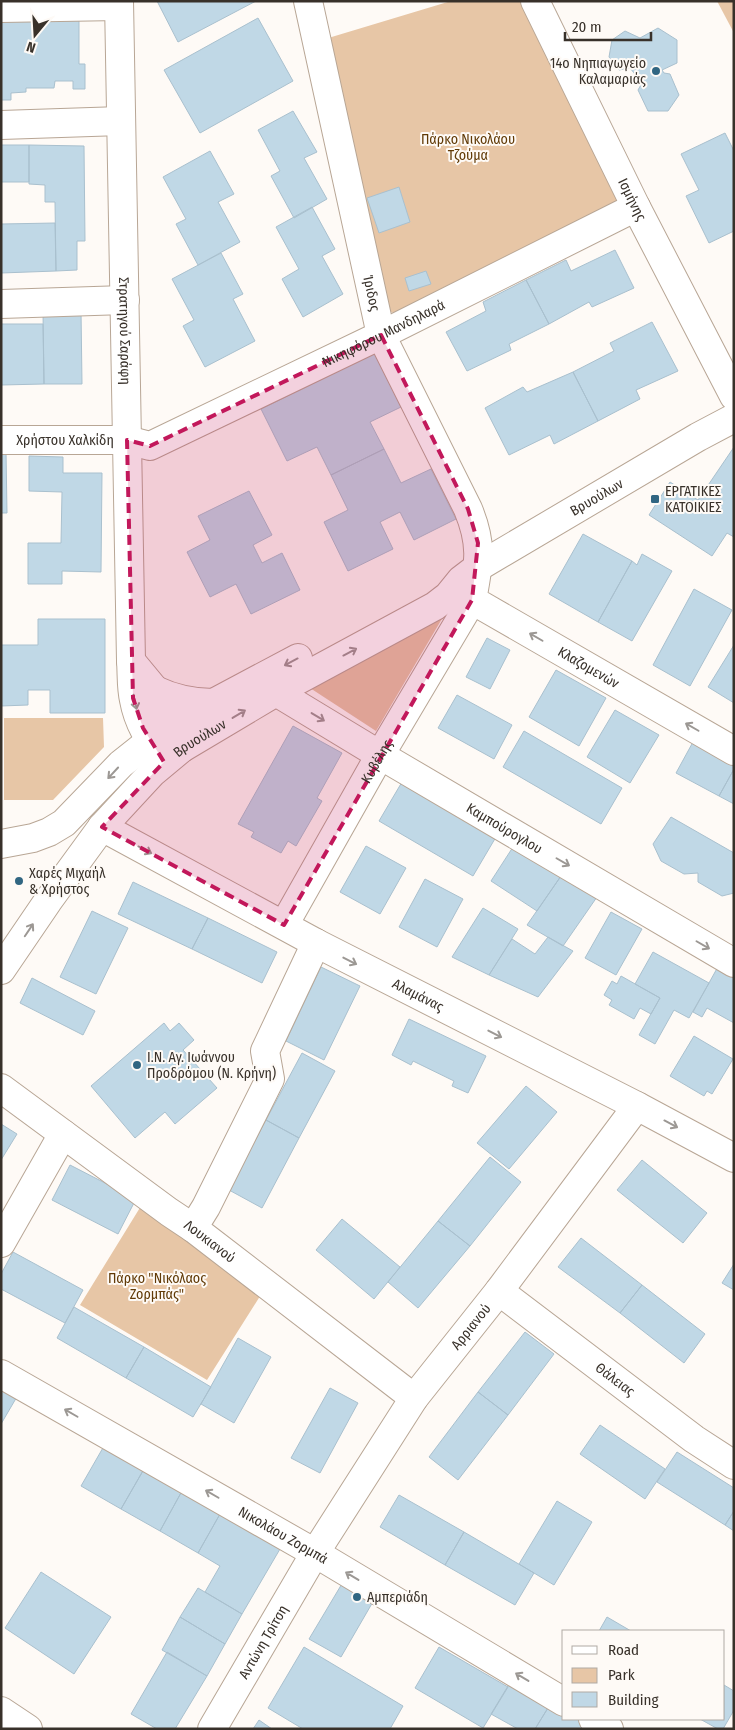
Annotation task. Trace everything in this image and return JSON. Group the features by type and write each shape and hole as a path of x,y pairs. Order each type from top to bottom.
{"street":[{"name":"Ίριδος","path":"308,1 382,335 475,526 478,543 470,582"},
{"name":"Ισμήνης","path":"535,1 636,207 734,395"},
{"path":"1,8 119,4"},
{"name":"Στρατηγού Σαράφη","path":"119,4 133,698 143,728 167,745"},
{"path":"1,125 121,121"},
{"name":"Νικηφόρου Μανδηλαρά","path":"127,440 150,446 382,335 636,207"},
{"path":"1,304 125,300"},
{"name":"Βρυούλων","path":"1,844 24,840 49,832 64,824 121,764 167,745 276,692 416,617 734,418"},
{"name":"Χρήστου Χαλκίδη","path":"1,440 127,440"},
{"name":"Βρυούλων","path":"1,970 48,901 102,828 152,773 167,745 213,703 430,590 470,582"},
{"name":"Κλαζομενών","path":"470,582 734,751"},
{"name":"Κυβέλης","path":"284,925 380,755 470,582"},
{"path":"131,661 155,690 178,700 213,703"},
{"path":"155,690 167,745"},
{"name":"Καμπούρογλου","path":"276,692 734,963"},
{"name":"Αλαμάνας","path":"102,828 316,943 637,1106 734,1158"},
{"path":"193,1228 206,1207 270,1079 265,1050 316,943"},
{"name":"Λουκιανού","path":"1,1088 193,1228 414,1398"},
{"name":"Αρριανού","path":"315,1553 414,1398 499,1292 637,1106"},
{"path":"1,1243 63,1134"},
{"name":"Θάλειας","path":"499,1292 694,1439 734,1465"},
{"name":"Νικολάου Ζορμπά","path":"1,1374 315,1553 562,1701"},
{"name":"Αντώνη Τρίτση","path":"212,1729 315,1553"},
{"path":"1,1711 28,1729"},
{"path":"594,1720 609,1729"}],"highlighted area":[{"path":"381,335 468,509 478,543 472,600 284,925 102,827 164,762 143,728 133,698 127,440 150,446"}],"green space":[{"name":"Πάρκο Νικολάου Τζούμα","path":"451,1 527,1 618,199 611,206 398,314 390,312 325,39"},
{"path":"717,1 734,1 734,33"},
{"path":"443,617 376,731 310,688"},
{"path":"4,718 103,718 104,747 53,800 4,800"},
{"name":"Πάρκο \"Νικόλαος Ζορμπάς\"","path":"141,1206 262,1293 207,1380 80,1305"}],"building":[{"path":"157,1 256,1 178,42"},
{"path":"258,18 293,81 200,133 164,70"},
{"path":"1,19 79,19 79,64 85,64 85,89 73,89 73,81 55,81 54,88 26,88 26,92 11,93 11,100 1,100"},
{"path":"658,28 677,40 677,63 662,70 664,73 670,74 679,95 668,111 648,111 638,90 642,83 630,68 619,70 609,57 612,40 625,31 640,38"},
{"path":"293,111 317,152 304,158 327,199 294,218 271,176 280,171 258,130"},
{"path":"725,133 734,151 734,231 709,243 686,196 699,190 681,154"},
{"path":"1,145 29,145 29,182 1,182"},
{"path":"29,145 84,146 85,241 77,241 77,270 56,271 55,202 45,202 45,185 29,184"},
{"path":"210,151 234,194 218,202 240,242 198,265 176,224 186,219 163,177"},
{"path":"399,187 410,222 379,233 367,198"},
{"path":"312,207 335,249 322,256 343,294 303,317 282,279 299,269 276,227"},
{"path":"55,223 56,271 1,273 1,224"},
{"path":"615,250 634,288 592,307 589,302 549,324 526,280 566,260 571,271"},
{"path":"221,253 243,294 233,299 255,341 205,367 183,326 194,320 172,279"},
{"path":"426,271 431,284 409,291 405,278"},
{"path":"526,280 549,324 509,344 511,350 467,371 446,332 486,311 483,302"},
{"path":"81,311 82,384 44,384 43,312"},
{"path":"652,322 678,371 636,390 640,399 598,421 573,372 614,351 610,343"},
{"path":"1,324 43,324 44,384 1,385"},
{"path":"375,353 401,407 370,422 384,449 331,475 317,447 287,461 261,409"},
{"path":"573,372 598,421 554,444 550,435 509,455 485,408 523,387 527,392"},
{"path":"734,447 734,537 727,533 712,556 649,515 670,482 698,500"},
{"path":"384,449 401,483 431,469 456,519 414,540 400,512 380,522 393,549 348,571 324,522 348,510 331,475"},
{"path":"1,451 6,451 7,513 1,513"},
{"path":"29,456 63,457 63,473 102,473 101,572 62,571 62,584 28,584 28,543 61,543 62,492 29,491"},
{"path":"249,491 272,535 253,545 262,563 282,553 300,590 251,614 236,584 210,597 187,552 210,540 198,516"},
{"path":"583,534 632,561 598,622 549,594"},
{"path":"642,554 672,571 632,641 598,622 632,561 637,565"},
{"path":"694,589 732,610 690,686 653,665"},
{"path":"38,619 105,619 105,713 50,713 50,690 28,690 28,705 1,706 1,645 38,645"},
{"path":"487,638 510,650 490,689 466,677"},
{"path":"734,645 734,703 708,687"},
{"path":"556,670 606,698 579,746 529,717"},
{"path":"457,695 512,725 494,759 438,728"},
{"path":"615,710 659,735 630,783 587,757"},
{"path":"293,726 342,753 317,798 322,801 296,846 288,841 281,853 251,837 254,832 238,824"},
{"path":"524,731 622,788 601,824 503,767"},
{"path":"693,742 734,764 734,769 719,796 676,773"},
{"path":"734,769 734,804 719,796"},
{"path":"402,782 496,837 473,876 379,821"},
{"path":"671,817 734,853 734,893 722,896 698,882 698,873 684,874 661,861 653,844"},
{"path":"366,846 406,868 380,914 340,892"},
{"path":"513,847 561,876 537,911 491,881"},
{"path":"561,876 597,897 563,946 527,925"},
{"path":"425,879 463,899 437,947 399,927"},
{"path":"133,882 208,918 192,949 118,914"},
{"path":"483,908 518,929 489,975 452,957"},
{"path":"92,911 128,928 96,994 60,977"},
{"path":"611,912 642,929 616,975 585,958"},
{"path":"208,918 277,952 262,983 192,949"},
{"path":"548,937 573,951 538,997 489,975 512,939 535,954"},
{"path":"653,952 709,983 689,1018 674,1010 655,1044 639,1035 660,998 635,984"},
{"path":"720,963 734,971 734,1023 707,1008 702,1017 693,1012"},
{"path":"321,967 360,986 324,1060 286,1041"},
{"path":"621,976 660,998 651,1014 640,1008 634,1019 609,1005 612,1000 604,995 612,981 617,984"},
{"path":"32,978 95,1011 83,1035 20,1003"},
{"path":"409,1019 486,1056 468,1093 452,1086 454,1081 413,1061 411,1065 392,1055"},
{"path":"164,1023 170,1031 179,1023 194,1040 183,1050 217,1088 175,1124 165,1112 135,1138 91,1086"},
{"path":"694,1036 733,1059 712,1094 707,1091 704,1096 670,1076"},
{"path":"302,1053 335,1071 299,1138 266,1120"},
{"path":"526,1086 557,1112 509,1169 477,1143"},
{"path":"266,1120 299,1138 262,1208 229,1190"},
{"path":"1,1124 17,1134 1,1160"},
{"path":"490,1157 521,1182 470,1246 438,1221"},
{"path":"642,1160 707,1213 683,1243 617,1190"},
{"path":"70,1165 136,1199 118,1234 52,1200"},
{"path":"342,1219 400,1267 374,1299 316,1250"},
{"path":"438,1221 470,1246 418,1308 388,1282"},
{"path":"581,1238 642,1285 620,1313 558,1267"},
{"path":"13,1252 83,1290 65,1323 1,1289 1,1274"},
{"path":"734,1264 734,1290 722,1283"},
{"path":"642,1285 705,1334 684,1363 620,1313"},
{"path":"74,1307 144,1347 126,1378 57,1338"},
{"path":"525,1332 554,1354 508,1415 478,1392"},
{"path":"238,1338 271,1357 234,1423 201,1404"},
{"path":"144,1347 211,1387 193,1417 126,1378"},
{"path":"1,1385 18,1395 1,1424"},
{"path":"330,1388 358,1403 320,1473 291,1458"},
{"path":"478,1392 508,1415 458,1480 429,1457"},
{"path":"600,1425 665,1469 645,1499 580,1454"},
{"path":"104,1446 144,1469 121,1509 81,1486"},
{"path":"677,1452 734,1488 734,1511 725,1525 657,1482"},
{"path":"144,1469 182,1491 160,1531 121,1509"},
{"path":"182,1491 220,1514 198,1553 160,1531"},
{"path":"399,1495 464,1532 445,1565 380,1527"},
{"path":"557,1501 592,1522 554,1585 519,1564"},
{"path":"734,1511 734,1531 725,1525"},
{"path":"220,1514 280,1549 242,1614 205,1592 220,1566 198,1553"},
{"path":"464,1532 534,1573 515,1605 445,1565"},
{"path":"41,1572 111,1617 74,1674 5,1628"},
{"path":"343,1582 374,1600 341,1657 309,1639"},
{"path":"198,1588 242,1614 225,1644 180,1617"},
{"path":"180,1617 225,1644 207,1676 162,1650"},
{"path":"607,1617 629,1630 600,1630"},
{"path":"304,1647 403,1706 390,1729 303,1729 268,1708"},
{"path":"439,1647 508,1687 483,1728 415,1688"},
{"path":"167,1652 207,1676 175,1729 157,1729 131,1714"},
{"path":"511,1681 551,1703 535,1729 518,1729 491,1714"},
{"path":"725,1686 734,1691 734,1710 723,1729 718,1729 702,1720 725,1720"},
{"path":"551,1703 562,1710 562,1720 579,1720 594,1729 535,1729"},
{"path":"259,1720 272,1729 253,1729"}],"place":[{"name":"14ο Νηπιαγωγείο Καλαμαριάς","path":"656,71"},
{"name":"ΕΡΓΑΤΙΚΕΣ ΚΑΤΟΙΚΙΕΣ","path":"655,499"},
{"name":"Χαρές Μιχαήλ & Χρήστος","path":"19,881"},
{"name":"Ι.Ν. Αγ. Ιωάννου Προδρόμου (Ν. Κρήνη)","path":"137,1065"},
{"name":"Αμπεριάδη","path":"357,1597"}]}
